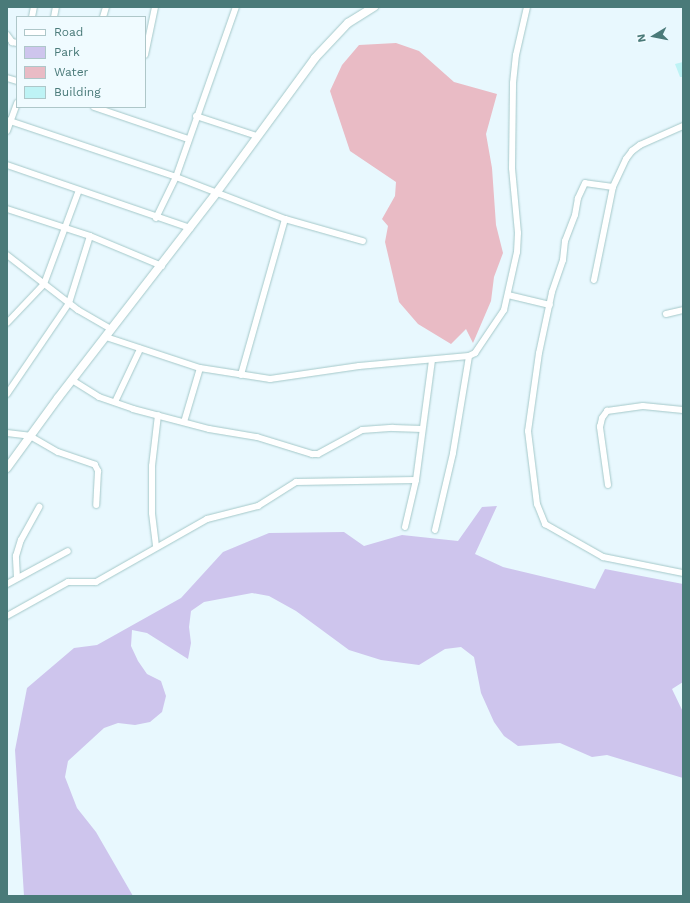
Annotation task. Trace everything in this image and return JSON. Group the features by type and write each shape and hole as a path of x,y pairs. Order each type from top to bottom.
{"street":[{"path":"146,50 155,7"},
{"path":"156,218 176,178 196,116 236,7"},
{"path":"7,468 72,380 162,266 315,58 348,23 374,7"},
{"path":"106,337 200,368 270,378 359,366 469,356 480,347 504,310 508,295 518,233 512,168 513,83 516,55 527,7"},
{"path":"7,35 12,42 16,43"},
{"path":"7,131 9,121 16,104"},
{"path":"100,108 188,139"},
{"path":"196,116 257,136"},
{"path":"9,121 217,192 285,219 363,241"},
{"path":"594,280 613,187 626,159 632,151 640,145 683,126"},
{"path":"7,165 156,218 190,228"},
{"path":"613,187 585,183 566,240 563,260 552,292 539,353 528,420 533,477 540,515 552,530 603,557 683,573"},
{"path":"7,323 44,284 67,228 79,190"},
{"path":"7,209 90,236 162,266"},
{"path":"241,375 285,219"},
{"path":"7,394 69,303 90,236"},
{"path":"7,255 69,303 112,330"},
{"path":"508,295 550,305"},
{"path":"666,314 683,310"},
{"path":"115,402 140,349"},
{"path":"435,530 453,453 469,356"},
{"path":"405,527 416,480 432,360"},
{"path":"184,422 200,368"},
{"path":"72,380 99,397 115,402 184,422 256,437 312,454 318,454 362,430 393,428 422,430"},
{"path":"608,485 600,427 602,418 607,411 643,406 683,410"},
{"path":"156,546 152,513 152,466 158,415"},
{"path":"7,432 30,436 58,452 95,465 98,471 96,505"},
{"path":"7,616 68,582 96,582 156,546 207,519 258,506 296,482 416,480"},
{"path":"17,578 16,556 21,540 39,507"},
{"path":"7,584 68,551"}],"green space":[{"path":"497,506 475,554 503,567 595,589 605,569 683,584 683,682 672,689 683,712 683,778 607,755 592,757 560,743 518,746 504,736 494,722 481,693 474,657 461,647 445,649 419,665 381,660 349,650 296,611 269,596 252,593 204,602 191,611 189,627 191,643 188,659 147,633 132,630 131,646 138,661 147,674 161,681 166,696 162,712 150,722 135,725 118,723 104,728 68,761 65,777 77,808 96,832 133,896 24,896 15,750 27,688 74,648 97,645 181,598 223,552 269,533 344,532 364,546 402,535 458,541 482,507"}],"water":[{"path":"396,43 419,51 454,82 497,94 486,134 492,168 496,225 503,253 494,277 491,301 473,343 466,329 451,344 418,324 399,302 385,242 388,226 382,219 395,196 396,182 350,151 330,91 342,65 359,45"}],"building":[{"path":"683,62 683,77 680,77 675,64"}]}
